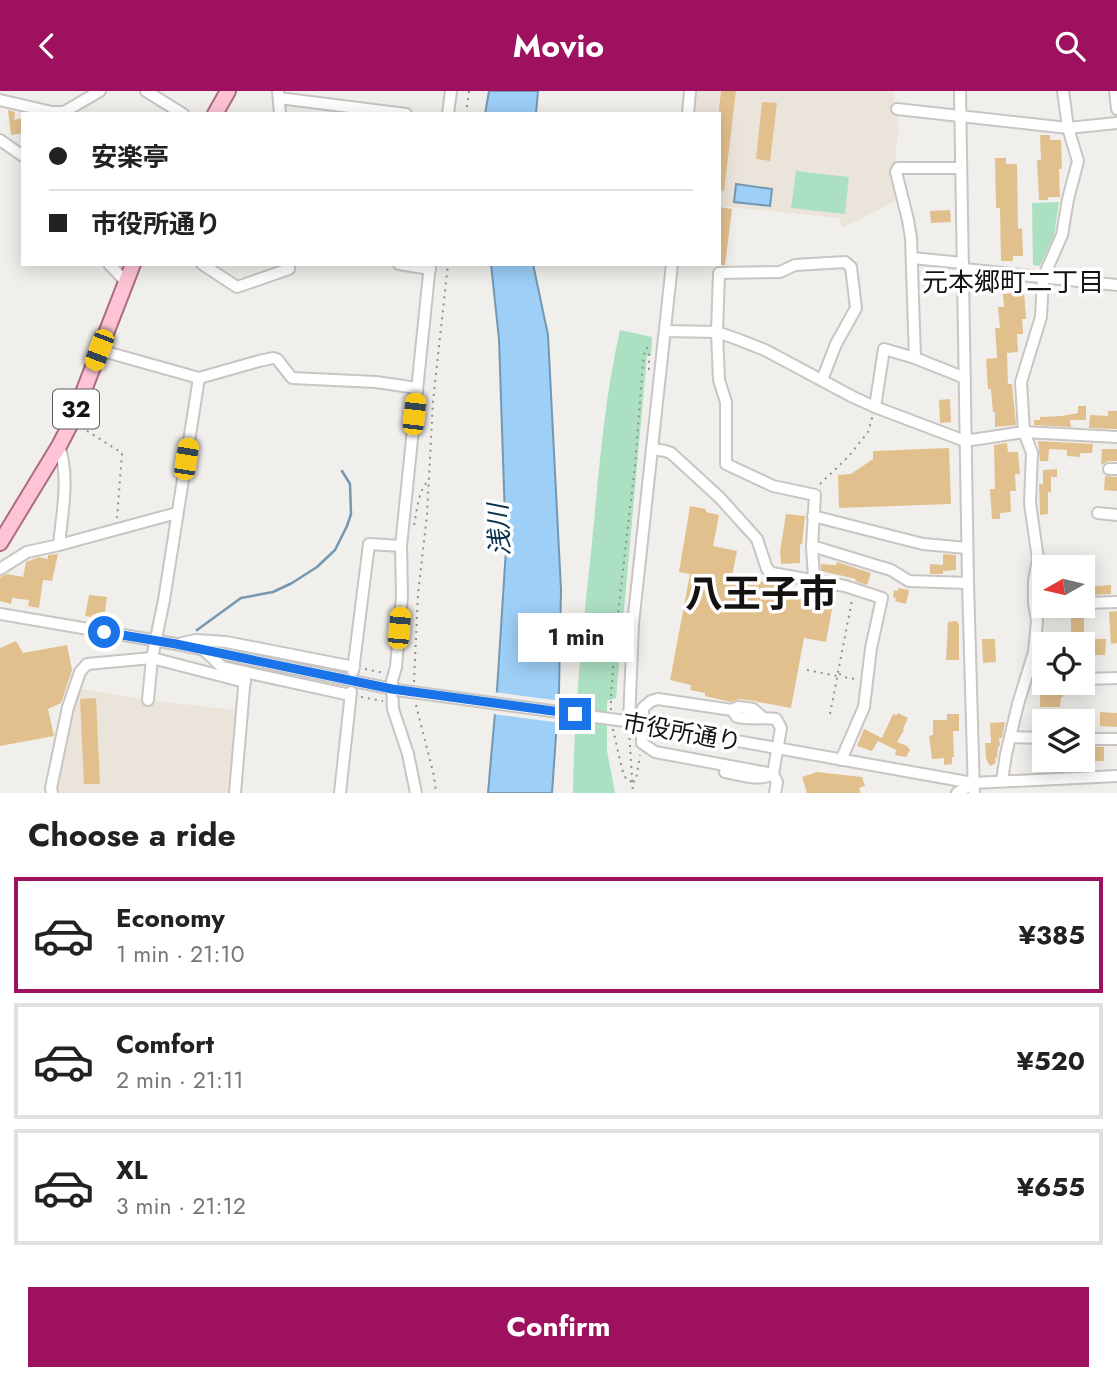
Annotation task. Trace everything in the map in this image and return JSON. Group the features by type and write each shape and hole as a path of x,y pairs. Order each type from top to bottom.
{"main road":[{"path":"216,112 228,91"},
{"name":"32","path":"0,543 72,421 132,266"}],"street":[{"path":"2,97 52,112 64,112 100,91"},
{"path":"146,91 180,112"},
{"path":"448,112 451,91"},
{"path":"688,112 690,91"},
{"path":"957,793 974,788 967,548 960,91"},
{"path":"1037,555 1030,503 1032,453 1024,432 1021,383 1041,317 1043,278 1062,235 1078,161 1068,128 1063,91"},
{"path":"1115,91 1117,109"},
{"path":"279,95 393,112"},
{"path":"897,109 1068,128 1117,124"},
{"path":"0,140 21,155"},
{"path":"915,358 908,220 895,172 898,168 961,168"},
{"path":"912,258 1043,278 1117,285"},
{"path":"814,579 812,546 815,495 773,486 726,464 726,402 719,380 717,332 719,273 780,272 795,265 845,262 851,267 856,308 836,344 822,380"},
{"path":"111,266 126,282"},
{"path":"205,266 237,287 289,269 289,266"},
{"path":"416,793 408,754 393,709 395,690 392,681 396,667 401,596 401,546 430,266"},
{"path":"628,725 633,624 672,266"},
{"path":"665,331 717,332 765,350 875,407 965,441 1024,432 1117,437"},
{"path":"875,407 884,349 965,378"},
{"path":"99,350 199,378 273,358 277,359 292,378 417,387"},
{"path":"148,700 152,658 157,642 199,378"},
{"path":"59,446 63,457 64,480 60,545"},
{"path":"653,449 671,453 734,513 757,539 767,569 772,573 854,588 882,598 871,648 864,707 841,760"},
{"path":"0,569 27,552 177,513"},
{"path":"1098,513 1117,515"},
{"path":"813,516 923,544 967,548"},
{"path":"176,644 196,640 226,642 356,669 369,544 401,546"},
{"path":"812,546 891,570 909,581 968,583"},
{"path":"1096,603 1117,602"},
{"name":"市役所通り","path":"0,614 176,644 395,690 779,749 974,788 1002,781 1117,776"},
{"path":"1002,781 1017,704 1034,652 1037,618"},
{"path":"205,651 222,667 245,678"},
{"path":"52,793 68,707 80,673 87,664 152,658 245,678 353,695 340,793"},
{"path":"235,793 245,678"},
{"path":"1095,679 1117,678"},
{"path":"643,713 643,708 658,699 732,710 737,717 751,720 762,717 776,719 781,728 773,774 777,782 775,793"},
{"path":"1011,737 1032,738"},
{"path":"1095,739 1117,739"},
{"path":"642,740 655,752 693,759 716,767 773,774"}],"path":[{"path":"466,112 469,91"},
{"path":"414,681 433,401 448,266"},
{"path":"632,782 626,779 622,769 614,733 611,695 643,363"},
{"path":"815,495 821,482 849,456 868,432 875,407"},
{"path":"72,421 122,453 117,530"},
{"path":"414,524 424,484 429,480"},
{"path":"830,714 854,588"},
{"path":"356,669 387,674"},
{"path":"807,670 837,677 838,673"},
{"path":"838,673 847,678 867,680"},
{"path":"353,695 387,702"},
{"path":"416,703 436,793"},
{"path":"628,725 633,793"},
{"path":"632,782 636,780 642,740"}],"shaded area":[{"path":"695,91 893,91 899,130 896,172 899,199 843,228 839,218 721,206 721,112 693,112"},
{"path":"75,688 241,711 235,793 52,793"}],"green space":[{"path":"796,171 849,177 845,214 791,208"},
{"path":"1059,202 1054,236 1040,266 1033,265 1032,203"},
{"path":"620,330 652,337 651,355 647,356 616,698 607,701 607,751 615,793 573,793 580,667 600,462"}],"water":[{"path":"489,91 538,91 536,112 485,112"},
{"path":"736,184 772,189 770,206 734,202"},
{"path":"491,266 533,266 548,335 561,590 559,692 552,793 488,793 506,549 499,339"}],"pier":[{"path":"493,692 562,701 561,723 492,714"}],"building":[{"path":"721,91 736,91 724,191 721,190"},
{"path":"762,102 777,103 770,161 756,159"},
{"path":"8,110 15,112 14,120 21,118 21,133 11,135"},
{"path":"1040,135 1050,135 1050,140 1061,140 1060,197 1048,197 1048,200 1039,200 1037,160 1041,160"},
{"path":"995,158 1006,158 1006,164 1017,164 1018,229 1022,228 1023,256 1013,256 1013,261 1001,261"},
{"path":"721,207 732,209 725,265 721,265"},
{"path":"950,210 951,222 931,223 930,211"},
{"path":"1024,292 1026,319 1022,319 1023,334 1017,334 1018,352 1007,353 1008,384 1012,384 1016,425 995,427 986,359 997,358 995,328 1000,328 998,307 1004,307 1003,294"},
{"path":"950,399 951,422 940,423 939,400"},
{"path":"1078,406 1086,406 1086,420 1070,420 1071,427 1034,425 1034,420 1040,420 1040,417 1078,413"},
{"path":"1108,411 1117,411 1117,429 1089,428 1090,415 1108,416"},
{"path":"1038,441 1093,444 1092,453 1080,453 1080,457 1067,456 1067,450 1050,449 1048,461 1040,461"},
{"path":"1007,443 1008,452 1018,452 1020,474 1015,474 1016,491 1010,491 1011,512 1000,513 1000,519 992,519 990,489 995,489 994,445"},
{"path":"949,448 951,504 839,508 838,475 851,474 873,459 873,451"},
{"path":"1102,449 1117,449 1117,461 1108,461 1101,465"},
{"path":"1057,469 1057,477 1051,477 1051,492 1048,492 1048,514 1040,515 1039,484 1043,484 1043,470"},
{"path":"1105,476 1117,477 1117,491 1104,490"},
{"path":"690,506 719,515 713,546 737,551 732,576 777,584 776,588 834,598 826,642 804,638 791,708 739,699 731,702 705,696 705,693 690,690 691,685 670,680 690,574 679,572"},
{"path":"786,514 805,516 800,563 781,564 780,552"},
{"path":"58,554 52,581 43,580 39,608 28,606 29,600 12,598 11,604 0,601 0,577 7,574 23,577 26,562 39,557 48,559 48,555"},
{"path":"943,554 956,555 956,570 930,574 930,564 943,565"},
{"path":"837,562 871,573 867,585 855,581 856,579 821,571 821,564 836,565"},
{"path":"1111,585 1111,594 1096,595 1096,586"},
{"path":"898,588 909,590 906,604 895,601 896,598 893,597 894,590 898,591"},
{"path":"89,595 107,597 104,619 85,616"},
{"path":"1117,611 1117,643 1111,644 1109,612"},
{"path":"1071,618 1084,618 1084,632 1071,632"},
{"path":"956,621 959,624 959,660 946,660 948,622"},
{"path":"982,639 995,639 996,662 983,663"},
{"path":"1095,639 1106,639 1105,655 1095,655"},
{"path":"16,641 23,653 67,645 72,670 61,703 48,709 54,736 0,746 0,648"},
{"path":"1040,695 1063,695 1060,707 1040,707"},
{"path":"96,698 100,784 84,784 80,699"},
{"path":"1100,712 1117,713 1117,727 1100,726"},
{"path":"898,713 908,718 897,742 910,750 906,757 895,755 896,750 878,741 879,739 872,751 857,746 864,729 882,738 893,714"},
{"path":"947,714 959,714 959,731 953,731 952,764 944,765 944,758 932,759 929,736 933,735 933,720 947,720"},
{"path":"1005,722 1002,738 999,738 996,763 990,766 986,759 985,743 991,743 990,723"},
{"path":"1095,747 1104,747 1104,761 1095,761"},
{"path":"817,772 862,777 865,786 859,788 861,793 807,793 802,777"}],"waterway":[{"path":"197,630 241,598 273,592 292,583 317,567 335,550 351,514 350,484 342,471"}],"district":[{"name":"元本郷町二丁目","path":"1013,282"},
{"name":"八王子市","path":"761,593"}],"route":[{"path":"104,632 176,644 392,689 575,714"}],"water label":[{"name":"浅川","path":"499,530"}]}
